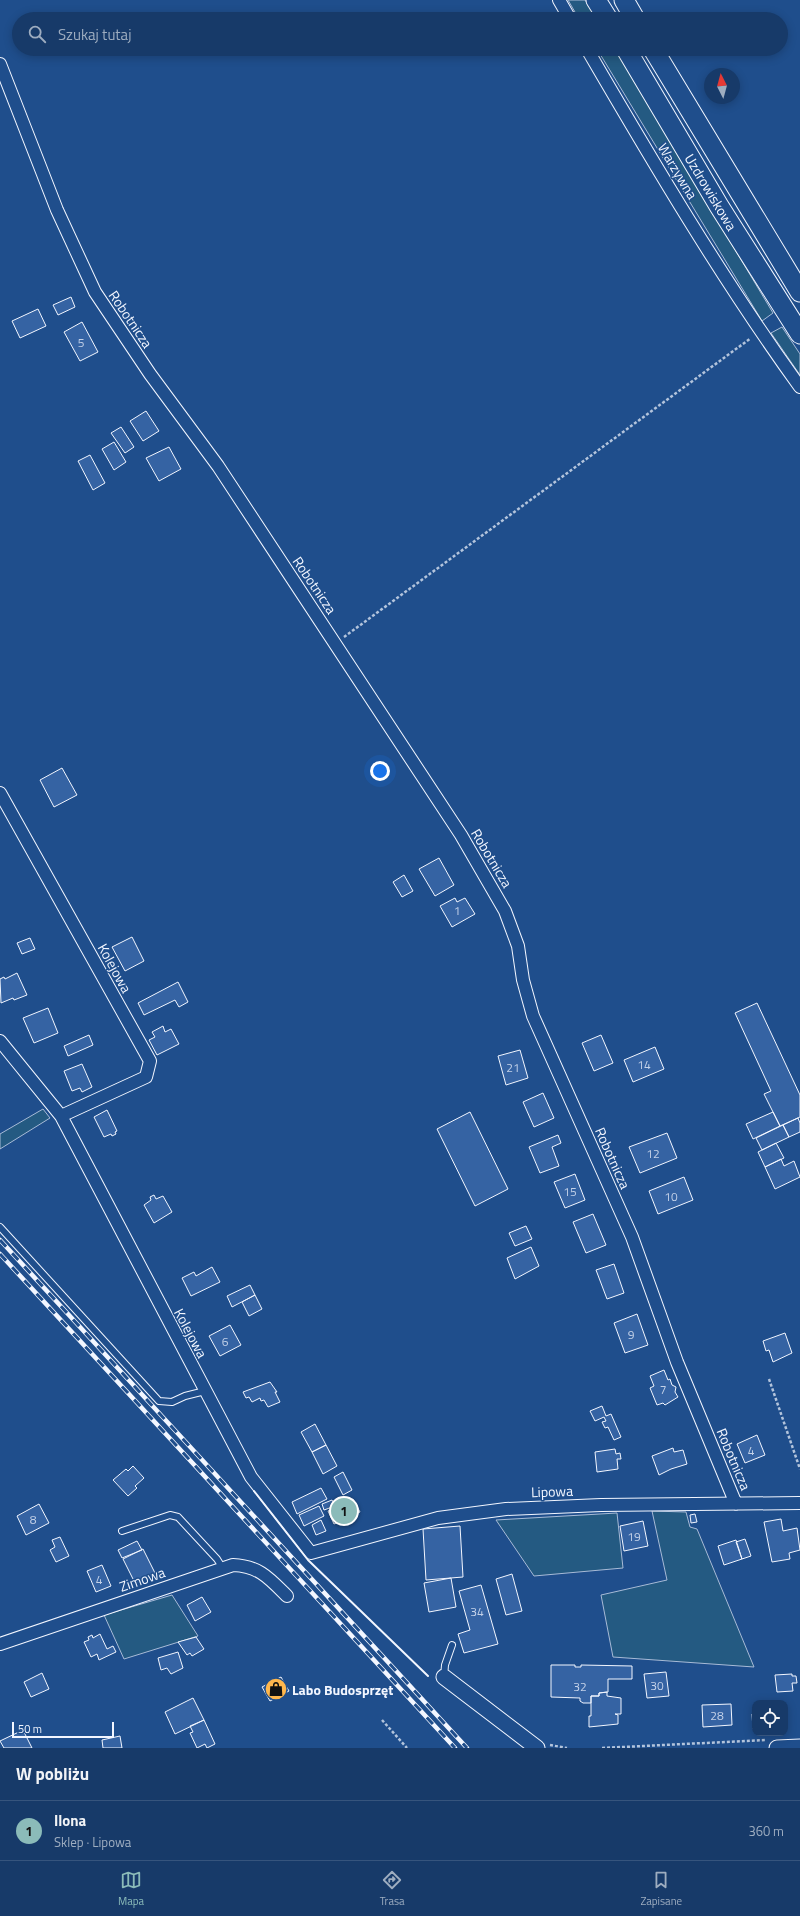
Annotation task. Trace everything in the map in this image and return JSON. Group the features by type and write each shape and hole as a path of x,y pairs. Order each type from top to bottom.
{"main road":[{"path":"596,0 604,12"},
{"path":"624,0 631,12"},
{"name":"Uzdrowiskowa","path":"630,56 719,206 800,334"},
{"name":"Uzdrowiskowa","path":"657,56 800,292"}],"street":[{"path":"559,0 566,12"},
{"name":"Warzywna","path":"591,56 677,199 760,331 800,387"},
{"name":"Robotnicza","path":"0,64 57,210 94,292 150,374 218,466 336,643 461,836 505,911 518,946 523,980 533,1016 632,1237 677,1362 736,1504"},
{"name":"Kolejowa","path":"0,794 150,1060 146,1077 61,1116"},
{"name":"Kolejowa","path":"0,1041 61,1116 251,1477 311,1553"},
{"name":"Lipowa","path":"311,1553 438,1518 506,1509 580,1505 800,1503"},
{"name":"Zimowa","path":"0,1644 222,1567 233,1565 244,1565 257,1569 268,1577 287,1596"},
{"path":"444,1678 537,1748"},
{"path":"773,1744 800,1747"}],"lane":[{"path":"0,1227 159,1401 172,1402 185,1396 205,1391"},
{"path":"122,1531 170,1515 178,1516 217,1559 222,1567"},
{"path":"444,1678 445,1665 452,1645"}],"path":[{"path":"336,643 760,331"},
{"path":"769,1379 800,1469"},
{"path":"382,1720 407,1748"},
{"path":"602,1748 773,1744"}],"shaded area":[{"path":"568,0 585,0 593,12 575,12"},
{"path":"601,56 619,56 773,313 762,321"},
{"path":"782,327 800,354 800,375 771,333"},
{"path":"43,1109 50,1118 0,1149 0,1134"},
{"path":"652,1511 686,1512 690,1527 697,1529 754,1667 613,1657 601,1595 667,1580"},
{"path":"617,1513 623,1568 534,1576 496,1520"},
{"path":"172,1595 198,1636 124,1659 104,1615"}],"building":[{"path":"71,297 75,307 58,315 53,305"},
{"path":"38,309 46,326 20,338 12,321"},
{"path":"82,322 98,352 80,361 64,332"},
{"path":"146,411 159,431 143,441 130,421"},
{"path":"121,427 134,447 125,453 111,433"},
{"path":"114,442 126,462 114,470 102,449"},
{"path":"169,447 181,469 159,481 146,458"},
{"path":"90,455 105,483 93,490 78,461"},
{"path":"62,768 77,795 54,807 40,780"},
{"path":"439,858 454,885 435,896 419,869"},
{"path":"404,875 413,891 402,897 393,882"},
{"path":"455,898 457,902 465,898 475,914 452,927 440,906"},
{"path":"132,937 144,961 125,971 112,947"},
{"path":"30,938 35,949 22,954 17,943"},
{"path":"17,973 27,995 14,1000 13,998 1,1003 0,979 4,977 5,979"},
{"path":"178,982 188,1002 179,1007 175,1000 144,1015 138,1003"},
{"path":"757,1003 800,1095 800,1117 780,1126 764,1094 771,1091 735,1013"},
{"path":"48,1008 58,1033 34,1043 23,1018"},
{"path":"163,1026 165,1032 171,1029 179,1044 157,1055 149,1040 155,1037 152,1032"},
{"path":"89,1035 93,1045 68,1056 64,1046"},
{"path":"601,1035 613,1063 594,1071 582,1043"},
{"path":"655,1047 664,1069 633,1082 624,1060"},
{"path":"520,1050 528,1078 506,1085 498,1056"},
{"path":"82,1064 92,1087 82,1092 80,1088 72,1091 64,1071"},
{"path":"543,1093 554,1118 534,1127 523,1102"},
{"path":"107,1110 117,1131 115,1132 116,1134 112,1136 111,1134 104,1137 94,1117"},
{"path":"470,1112 508,1189 475,1206 437,1129"},
{"path":"773,1112 780,1126 753,1139 746,1124"},
{"path":"798,1118 800,1123 800,1132 789,1137 783,1125"},
{"path":"783,1125 789,1137 762,1150 756,1138"},
{"path":"667,1133 677,1158 640,1173 629,1147"},
{"path":"558,1135 561,1143 552,1147 559,1166 540,1173 529,1147"},
{"path":"776,1143 784,1158 765,1167 758,1152"},
{"path":"781,1159 784,1166 794,1161 800,1177 775,1189 765,1167"},
{"path":"575,1174 585,1200 565,1208 554,1182"},
{"path":"684,1177 693,1200 658,1214 649,1191"},
{"path":"154,1195 156,1199 163,1196 172,1212 154,1223 144,1205 151,1200 150,1197"},
{"path":"593,1214 606,1245 586,1253 573,1222"},
{"path":"526,1226 532,1239 515,1246 509,1233"},
{"path":"531,1247 539,1266 515,1279 507,1258"},
{"path":"614,1264 624,1293 607,1299 596,1270"},
{"path":"212,1267 220,1282 191,1296 182,1278 194,1272 196,1276"},
{"path":"250,1285 255,1295 232,1307 227,1296"},
{"path":"255,1295 262,1309 249,1316 242,1302"},
{"path":"637,1314 648,1345 625,1353 614,1323"},
{"path":"230,1325 241,1345 220,1356 209,1336"},
{"path":"785,1333 792,1353 773,1362 769,1350 766,1351 763,1341"},
{"path":"664,1370 668,1380 670,1379 672,1385 676,1387 675,1392 678,1397 665,1405 663,1403 657,1405 650,1388 654,1386 650,1376"},
{"path":"270,1382 277,1392 275,1392 280,1402 268,1407 264,1400 261,1401 260,1398 252,1402 249,1397 246,1398 243,1392"},
{"path":"602,1406 606,1416 611,1414 621,1437 614,1440 608,1427 605,1428 602,1422 606,1421 604,1417 595,1421 590,1411"},
{"path":"315,1424 326,1445 312,1452 301,1432"},
{"path":"757,1435 765,1455 745,1463 737,1444"},
{"path":"326,1445 337,1466 323,1474 312,1452"},
{"path":"673,1448 674,1452 683,1450 687,1464 659,1475 652,1456"},
{"path":"615,1449 616,1454 620,1453 621,1459 617,1459 618,1469 597,1472 595,1452"},
{"path":"133,1466 144,1478 135,1486 137,1488 128,1496 113,1480 126,1469 128,1471"},
{"path":"343,1472 352,1490 343,1495 334,1477"},
{"path":"321,1488 327,1499 297,1514 292,1502"},
{"path":"353,1499 360,1512 334,1524 328,1511"},
{"path":"332,1500 335,1506 324,1510 322,1504"},
{"path":"39,1504 49,1523 26,1535 17,1516"},
{"path":"319,1506 324,1516 304,1526 299,1515"},
{"path":"695,1514 697,1522 691,1523 690,1515"},
{"path":"781,1519 783,1531 797,1528 800,1550 789,1553 790,1559 772,1562 764,1522"},
{"path":"321,1520 326,1531 316,1535 312,1525"},
{"path":"643,1521 648,1546 624,1551 620,1526"},
{"path":"460,1526 463,1577 426,1580 423,1529"},
{"path":"60,1537 69,1556 56,1562 50,1550 55,1547 52,1540"},
{"path":"745,1539 751,1556 742,1559 736,1542"},
{"path":"736,1540 742,1559 724,1565 718,1546"},
{"path":"137,1541 142,1550 122,1558 118,1550"},
{"path":"143,1549 155,1573 135,1583 123,1559"},
{"path":"102,1565 111,1586 96,1592 87,1571"},
{"path":"512,1574 522,1611 506,1615 496,1579"},
{"path":"451,1578 456,1607 429,1612 424,1583"},
{"path":"481,1585 498,1644 464,1653 458,1634 470,1630 459,1591"},
{"path":"202,1597 211,1612 195,1621 187,1605"},
{"path":"100,1634 107,1649 113,1646 116,1652 99,1660 97,1654 91,1657 84,1642 89,1640 88,1637 92,1635 93,1638"},
{"path":"196,1637 204,1649 192,1656 190,1653 187,1655 178,1642"},
{"path":"178,1652 183,1668 171,1674 167,1668 161,1670 158,1658"},
{"path":"551,1665 575,1665 575,1667 581,1667 581,1665 632,1666 632,1679 608,1679 608,1692 599,1693 599,1696 591,1696 591,1703 583,1703 580,1701 580,1698 551,1697"},
{"path":"666,1672 669,1696 647,1698 644,1674"},
{"path":"42,1673 49,1689 31,1697 24,1682"},
{"path":"792,1674 792,1676 796,1676 797,1683 792,1683 793,1691 777,1692 775,1675"},
{"name":"Labo Budosprzęt","path":"281,1677 289,1691 270,1701 262,1687"},
{"path":"607,1692 607,1696 621,1698 621,1714 615,1714 618,1715 618,1724 589,1727 589,1716 591,1716 591,1696 599,1696 599,1693"},
{"path":"193,1698 204,1720 175,1734 165,1712"},
{"path":"731,1704 732,1725 703,1727 702,1705"},
{"path":"204,1720 215,1744 207,1748 205,1744 197,1748 190,1733 193,1732 190,1726"},
{"path":"23,1730 32,1748 4,1748 0,1741"},
{"path":"120,1736 122,1748 103,1748 102,1740"}],"railway":[{"path":"0,1240 467,1748"},
{"path":"0,1254 455,1748"}],"wall":[{"path":"254,1491 308,1560 428,1676"}],"place":[{"name":"Ilona","path":"344,1511"},
{"name":"Labo Budosprzęt","path":"276,1689"}]}
